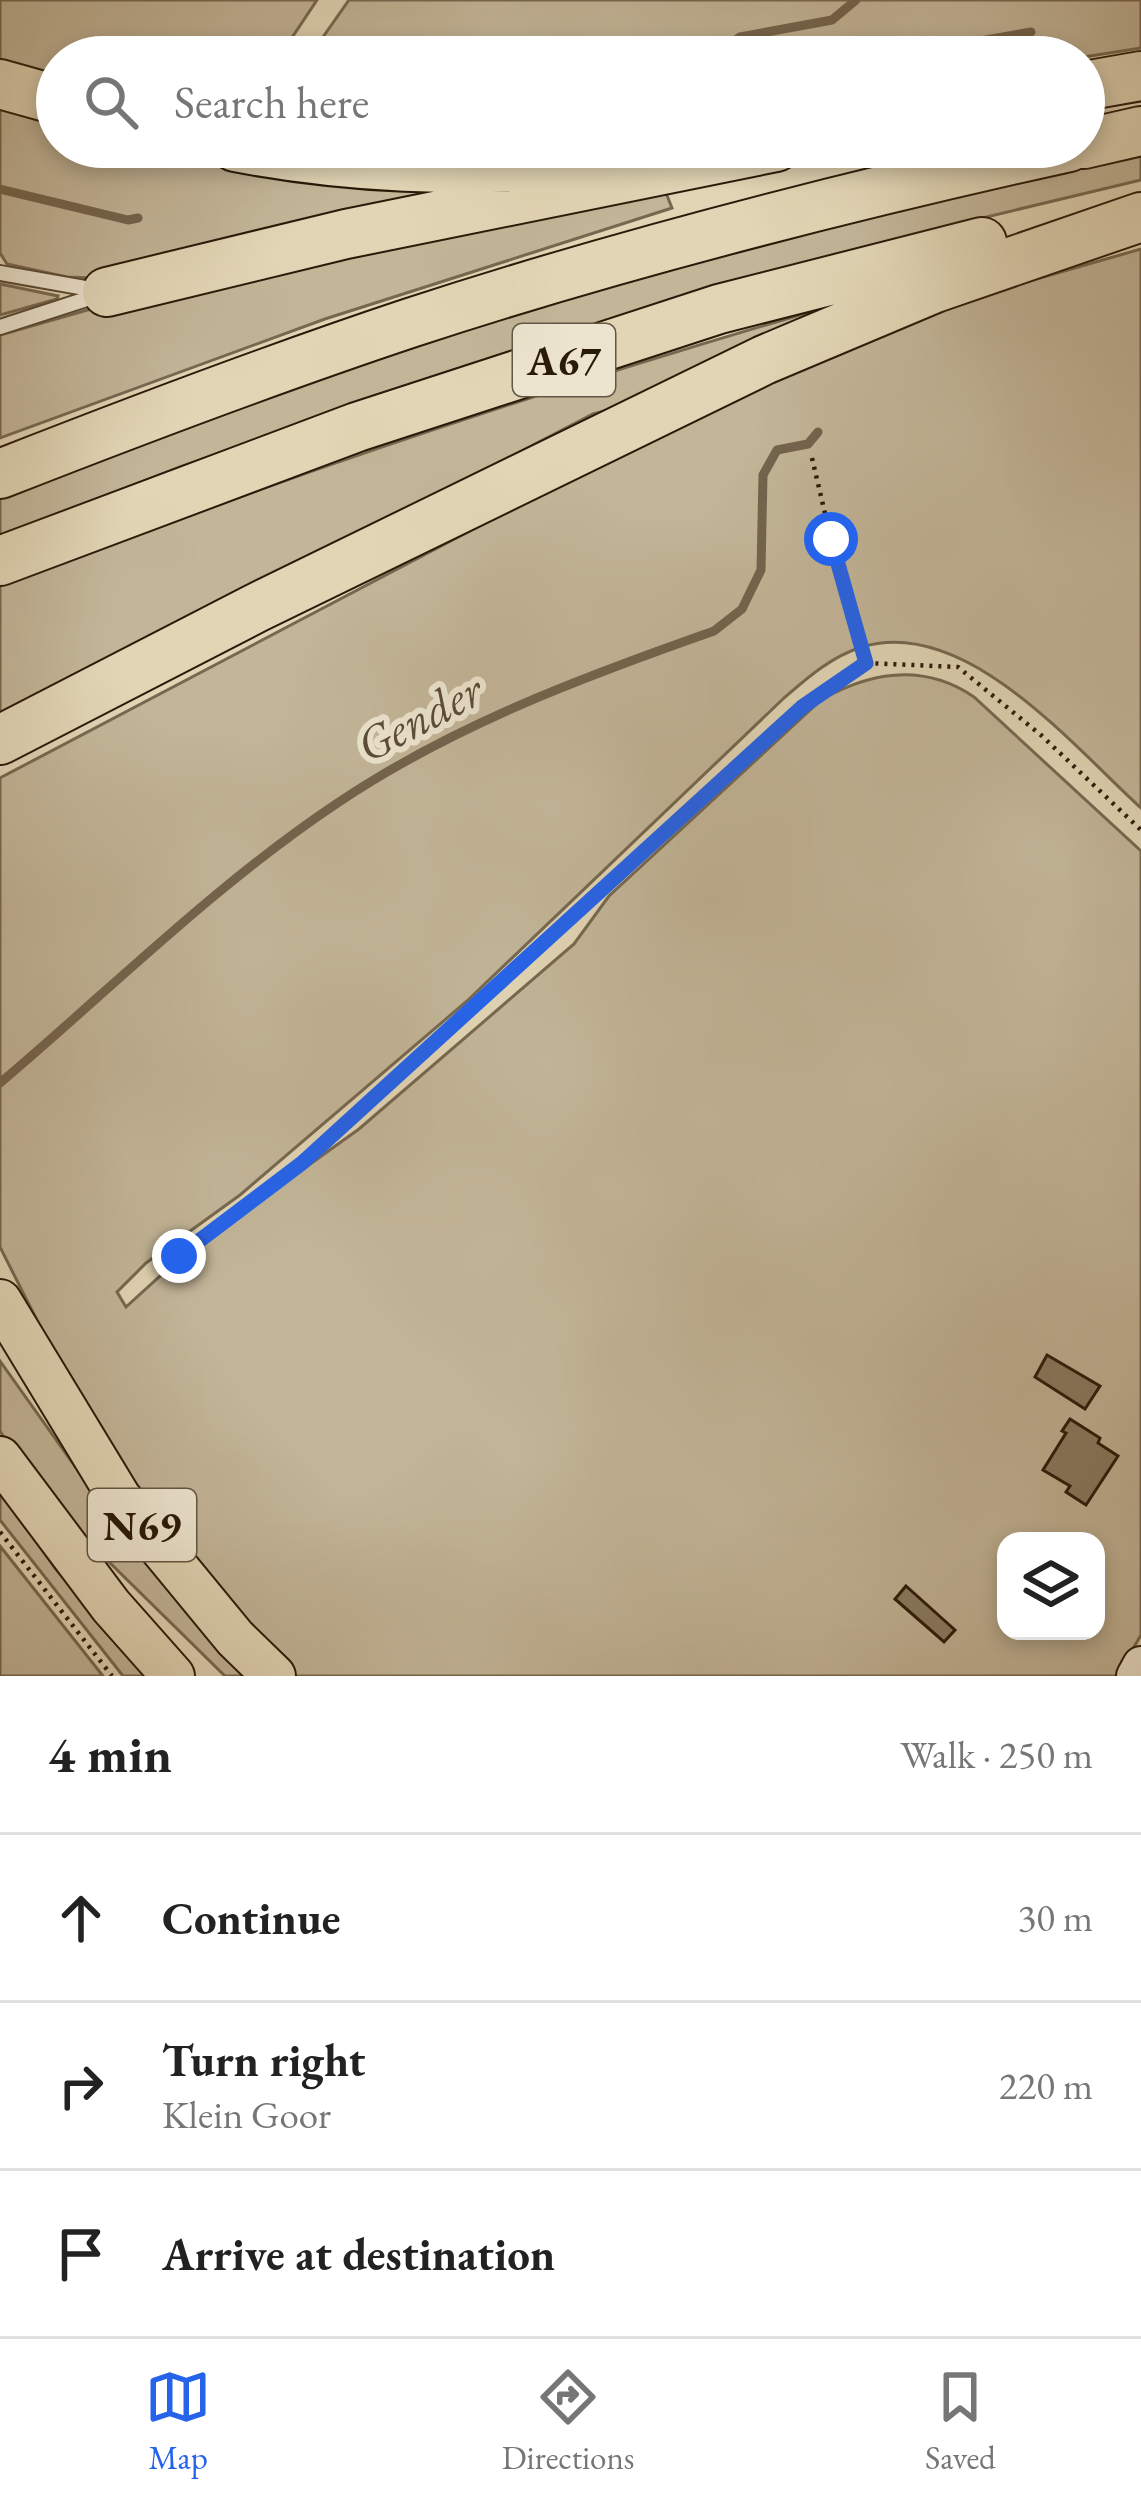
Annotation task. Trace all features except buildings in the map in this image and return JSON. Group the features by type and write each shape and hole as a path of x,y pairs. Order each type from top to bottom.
{"highway":[{"path":"1105,82 1141,76"},
{"path":"0,84 36,94"},
{"path":"1105,139 1141,131"},
{"path":"406,168 485,168"},
{"path":"106,292 346,234 679,168"},
{"name":"A67","path":"0,474 433,316 831,202 979,168"},
{"name":"A67","path":"0,561 357,428 719,309 1141,203"},
{"name":"A67","path":"0,740 256,608 764,360 935,288 1141,218"}],"main road":[{"name":"N69","path":"0,1301 119,1497 235,1638 274,1676"},
{"name":"N69","path":"0,1458 99,1590 172,1676"},
{"path":"1135,1676 1141,1665"}],"lane":[{"path":"0,273 106,292"},
{"path":"0,328 106,292"}],"path":[{"path":"812,458 866,663"},
{"path":"179,1256 302,1163 802,707 866,663 958,667 1042,736 1141,830"},
{"path":"0,1532 112,1676"}],"shaded area":[{"path":"0,0 317,0 293,36 36,36 36,73 0,64"},
{"path":"349,0 1141,0 1141,48 1105,54 1105,36 324,36"},
{"path":"0,98 36,107 36,168 370,168 541,176 95,278 7,264 0,253"},
{"path":"1141,148 1141,180 932,230 356,405 0,537 0,488 493,313 1062,168 1105,168 1105,157"},
{"path":"662,183 672,208 325,319 0,438 0,335 199,278"},
{"path":"1141,249 1141,808 1050,721 977,668 939,650 901,642 862,647 840,656 784,698 467,1001 240,1195 146,1263 117,1292 126,1307 182,1256 359,1129 574,944 609,896 821,700 879,677 936,679 974,697 1141,851 1141,1635 1117,1676 290,1676 105,1455 0,1247 0,778 654,434 909,322"},
{"path":"911,283 665,395 593,414 0,722 0,586 452,424"},
{"path":"0,284 58,296 0,315"},
{"path":"0,1361 121,1531 247,1676 225,1676 46,1500 0,1431"},
{"path":"0,1490 55,1568 146,1676 123,1676 0,1520"},
{"path":"0,1546 103,1676 0,1676"}],"waterway":[{"name":"Gender","path":"745,36 832,20 856,0"},
{"path":"1008,36 1031,32"},
{"path":"0,189 128,220 138,218"},
{"name":"Gender","path":"0,1083 208,901 339,802 474,726 714,631 742,609 761,570 763,475 777,450 808,444 818,432"}],"route":[{"path":"179,1256 302,1163 802,707 866,663 831,539"}]}
